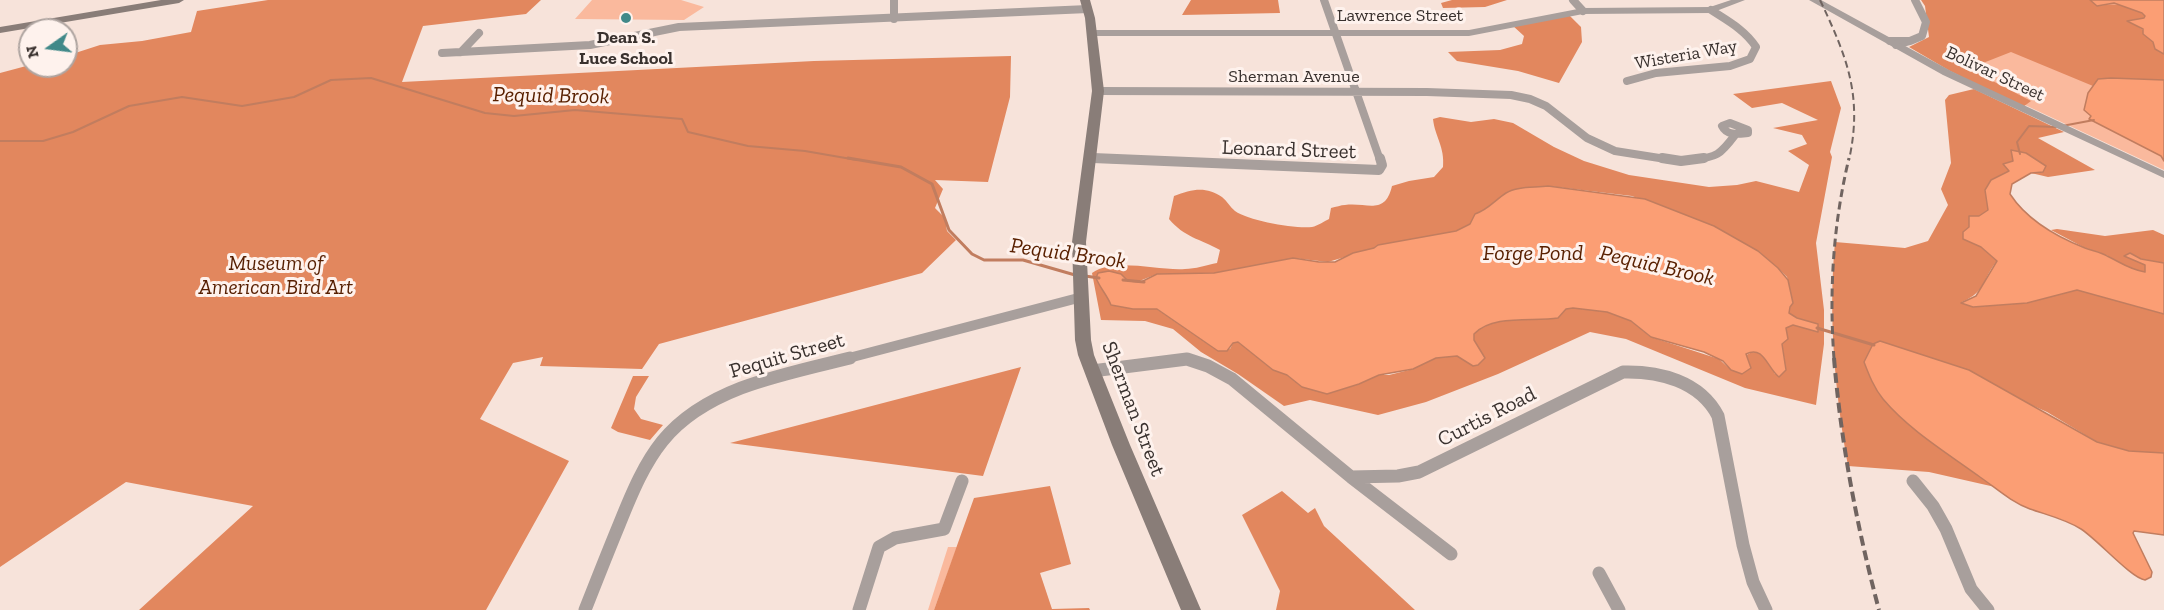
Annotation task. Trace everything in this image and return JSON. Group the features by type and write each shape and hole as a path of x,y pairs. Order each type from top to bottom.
{"main road":[{"path":"0,30 179,0"},
{"name":"Sherman Street","path":"1087,5 1098,91 1079,242 1083,340 1092,371 1124,453 1191,610"}],"street":[{"path":"894,0 894,19"},
{"name":"Leonard Street","path":"1090,158 1379,170 1382,165 1324,0"},
{"path":"1573,0 1583,11"},
{"name":"Lawrence Street","path":"1092,33 1444,34 1485,32 1583,11 1711,10 1740,0"},
{"name":"Bolivar Street","path":"1814,0 1947,73 2164,175"},
{"path":"1893,43 1910,41 1922,36 1926,22 1915,0"},
{"path":"442,53 590,45 679,27 894,19 1087,5"},
{"name":"Wisteria Way","path":"1627,81 1656,73 1730,66 1750,59 1756,47 1751,39 1743,30 1711,10"},
{"path":"461,52 479,33"},
{"name":"Sherman Avenue","path":"1098,91 1489,93 1530,99 1546,106 1581,134 1615,151 1649,158 1681,161 1704,160 1722,152 1736,135"},
{"name":"Pequit Street","path":"585,610 638,480 654,450 679,423 705,404 730,391 755,382 1081,284"},
{"path":"1092,371 1187,359 1208,366 1232,379 1351,477 1451,554"},
{"name":"Curtis Road","path":"1351,477 1398,476 1419,472 1623,372 1643,371 1668,378 1694,390 1708,400 1722,427 1732,488 1748,561 1761,604 1766,610"},
{"path":"859,610 879,547 895,538 944,529 962,481"},
{"path":"1913,481 1933,506 1946,529 1971,589 1988,610"},
{"path":"1599,573 1619,610"}],"shaded area":[{"path":"592,0 681,0 704,7 684,20 575,19"},
{"path":"1937,0 2164,0 2164,170 1948,69"},
{"path":"948,547 957,547 934,610 928,610"}],"green space":[{"name":"Museum of American Bird Art","path":"268,0 541,0 526,14 423,26 402,82 814,61 1011,56 1010,97 988,182 935,180 943,189 935,208 945,218 947,231 956,240 922,273 659,344 642,369 540,366 543,357 513,363 480,419 569,461 486,610 139,610 253,506 126,482 0,567 0,73 18,68 18,78 78,78 78,52 100,45 142,41 191,32 197,11"},
{"path":"1191,0 1278,0 1280,13 1182,15"},
{"path":"1452,0 1507,0 1485,7 1443,8 1441,3"},
{"path":"1921,0 2090,0 2098,6 2128,7 2145,16 2128,21 2145,32 2155,49 2164,54 2164,80 2099,79 2093,86 2011,52 1983,63 1985,77 2031,101 2023,107 1950,71 1909,47 1929,37 1925,6"},
{"path":"1568,14 1581,27 1582,42 1559,83 1518,71 1457,61 1448,52 1500,50 1522,44 1524,36 1512,25"},
{"path":"1831,81 1841,108 1830,152 1832,157 1816,243 1824,310 1824,344 1816,405 1745,388 1626,339 1590,332 1498,374 1426,402 1378,415 1310,400 1284,406 1201,352 1173,329 1145,321 1101,320 1092,273 1101,268 1124,265 1189,269 1217,263 1220,250 1186,234 1169,219 1174,196 1193,190 1210,191 1222,197 1242,215 1284,225 1314,226 1329,219 1331,208 1343,205 1374,206 1385,201 1392,186 1434,177 1443,167 1443,154 1433,119 1440,117 1471,122 1494,119 1513,123 1554,147 1584,161 1629,175 1709,187 1756,181 1799,192 1809,165 1788,151 1807,144 1802,135 1773,128 1818,120 1782,103 1752,108 1733,94","holes":["1548,186 1632,196 1714,226 1758,251 1787,277 1793,303 1789,313 1797,318 1818,324 1818,332 1793,325 1786,328 1782,344 1786,370 1775,374 1764,357 1754,352 1749,353 1731,370 1719,359 1651,337 1631,321 1607,312 1573,308 1566,309 1557,318 1502,321 1482,328 1474,334 1474,340 1485,358 1473,366 1457,356 1436,358 1413,369 1379,375 1327,394 1302,387 1287,375 1273,370 1238,342 1233,343 1230,349 1218,351 1157,309 1133,309 1111,305 1106,292 1121,274 1128,281 1137,282 1157,274 1214,273 1293,258 1328,262 1375,248 1378,245 1457,231 1470,224 1475,214 1483,211 1507,193"]},
{"path":"1974,89 2064,132 2038,138 2095,170 2048,177 2031,173 2043,172 2013,161 2008,168 2009,171 1991,180 1986,190 1988,210 1969,227 1963,239 1981,247 1997,261 1980,289 1962,302 1973,307 2027,303 2077,290 2164,314 2164,453 2129,451 2097,442 2047,412 1919,355 1880,341 1883,399 1923,435 1995,487 1929,472 1848,466 1834,354 1832,298 1835,242 1905,248 1928,241 1948,205 1941,189 1951,163 1945,100 1949,95"},
{"path":"2051,230 2105,236 2153,230 2164,235 2164,263 2141,259 2130,253 2125,256 2145,265 2146,273 2121,266 2108,256 2083,247"},
{"path":"1021,367 983,476 730,443"},
{"path":"633,376 649,376 636,397 634,409 641,419 663,425 650,440 611,428"},
{"path":"1050,486 1071,564 1040,573 1052,609 1089,608 1090,610 934,610 974,498"},
{"path":"1282,491 1308,513 1315,508 1324,526 1415,610 1276,610 1280,591 1242,515"}],"water":[{"path":"2090,0 2164,0 2164,54 2155,49 2153,42 2143,34 2143,29 2127,21 2144,18 2142,13 2114,3 2097,6"},
{"path":"2098,79 2164,80 2164,161 2161,156 2089,119 2091,116 2084,110 2088,93"},
{"path":"2011,150 2026,153 2046,166 2043,172 2031,173 2012,184 2010,194 2025,212 2043,227 2064,239 2102,253 2134,269 2145,272 2145,265 2124,256 2130,253 2141,259 2164,263 2164,314 2077,290 2027,303 1973,307 1961,303 1976,296 1997,261 1981,247 1963,239 1963,232 1969,227 1969,216 1979,216 1988,210 1985,190 1991,180 2009,171 2003,164 2013,161"},
{"name":"Forge Pond","path":"1548,186 1645,199 1714,226 1758,251 1778,268 1788,280 1793,303 1789,313 1797,318 1818,324 1818,332 1793,325 1786,328 1788,339 1782,344 1786,370 1779,377 1761,355 1752,352 1746,354 1751,368 1742,374 1731,370 1723,361 1704,352 1651,337 1631,321 1607,312 1573,308 1566,309 1558,318 1502,321 1482,328 1474,334 1474,340 1485,358 1478,365 1473,366 1457,356 1436,358 1413,369 1379,375 1327,394 1302,387 1287,375 1273,370 1238,342 1233,343 1227,351 1218,351 1157,309 1133,309 1111,305 1096,278 1098,273 1109,271 1121,274 1128,281 1141,282 1157,274 1214,273 1293,258 1335,262 1378,245 1456,231 1470,224 1475,214 1510,191"},
{"path":"1880,341 1969,370 2097,442 2129,451 2164,453 2164,535 2134,531 2133,533 2152,572 2151,577 2145,580 2131,573 2081,529 2010,499 1904,421 1880,395 1864,362 1873,344"}],"waterway":[{"name":"Pequid Brook","path":"0,141 43,141 73,132 129,106 182,97 242,106 294,97 331,80 371,78 485,113 514,116 575,110 682,119 688,132 748,146 805,151 857,160"},
{"path":"2062,126 2094,120"},
{"path":"2020,154 2017,142 2029,126 2056,127"},
{"name":"Pequid Brook","path":"848,158 901,167 932,184 949,230 972,254 984,260 1023,260 1075,275"},
{"name":"Pequid Brook","path":"1085,276 1099,278"},
{"name":"Pequid Brook","path":"1123,280 1144,282"},
{"name":"Pequid Brook","path":"1817,328 1874,345"}],"railway":[{"path":"1820,0 1838,40 1850,77 1854,116 1849,160"},
{"path":"1834,359 1832,283 1839,208 1849,158"},
{"path":"1834,358 1851,485 1879,610"}],"place":[{"name":"Dean S. Luce School","path":"626,18"}]}
